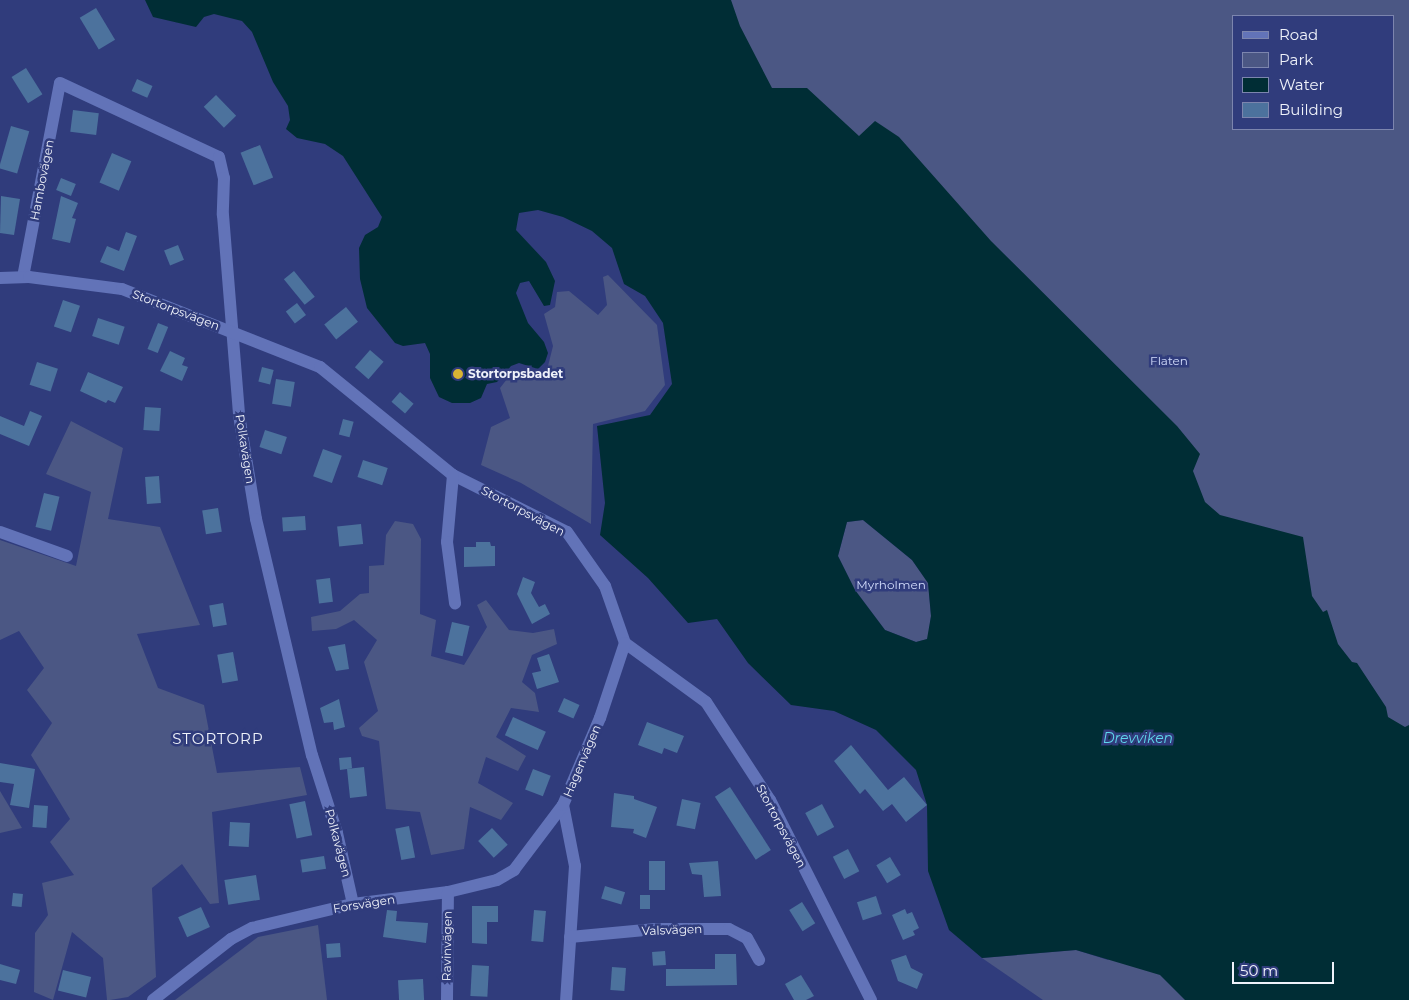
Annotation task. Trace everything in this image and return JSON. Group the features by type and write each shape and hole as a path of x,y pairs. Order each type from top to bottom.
{"street":[{"name":"Hambovägen","path":"23,277 60,83"},
{"name":"Polkavägen","path":"60,83 219,157 224,178 223,215 239,415 256,520 312,755 337,833 353,904"},
{"name":"Stortorpsvägen","path":"0,278 23,277 122,290 320,367 453,475 567,532 605,586 625,644 706,702 770,800 870,1000"},
{"path":"453,475 447,542 455,603"},
{"path":"0,532 67,556"},
{"name":"Hagenvägen","path":"566,1000 575,866 563,805 600,718 625,644"},
{"name":"Forsvägen","path":"153,1000 231,939 252,928 353,904 448,892 497,880 514,870 563,805"},
{"name":"Ravinvägen","path":"446,1000 448,892"},
{"name":"Valsvägen","path":"570,938 656,929 729,929 747,938 759,960"}],"green space":[{"name":"Flaten","path":"560,0 1409,0 1409,1000 1043,1000 982,958 1076,950 1108,960 1231,810"},
{"path":"608,275 657,325 665,385 645,411 593,424 591,524 521,483 481,465 491,427 510,418 500,388 514,370 538,376 548,366 553,346 544,314 555,307 557,292 569,291 598,315 607,305 603,277"},
{"path":"71,421 123,448 108,519 160,527 200,625 137,634 158,688 204,705 217,773 300,767 307,795 212,812 219,903 210,904 182,864 152,888 156,977 128,997 110,1000 107,1000 103,958 72,932 53,1000 34,992 35,933 48,915 42,883 74,875 50,842 70,819 31,755 52,723 27,690 44,668 19,631 0,640 0,540 76,566 91,492 46,474"},
{"name":"Myrholmen","path":"863,520 912,560 928,583 931,616 928,639 916,642 885,630 855,590 838,556 847,522"},
{"path":"395,521 413,524 421,539 420,614 436,620 431,656 464,665 487,627 477,605 486,600 509,630 533,633 554,629 557,644 532,655 522,682 535,693 539,712 511,708 496,737 526,756 518,771 486,757 478,783 513,803 501,820 470,807 464,849 431,855 420,812 386,809 379,741 362,736 359,728 378,711 364,662 377,640 354,620 336,629 312,631 311,617 340,611 360,594 369,593 369,566 384,565 386,535"},
{"path":"0,791 22,828 0,833"},
{"path":"318,925 327,1000 175,1000 258,937"}],"water":[{"name":"Drevviken","path":"145,0 731,0 740,26 772,88 807,88 859,136 875,121 899,137 991,241 1177,426 1200,454 1193,471 1205,502 1220,515 1303,537 1312,596 1323,612 1327,610 1338,644 1352,662 1357,663 1386,707 1388,717 1405,727 1409,725 1409,1000 1185,1000 1160,975 1076,950 982,958 949,930 928,871 927,805 916,770 876,730 834,711 791,705 748,663 717,619 688,623 648,578 600,535 605,503 597,426 650,415 672,384 663,323 645,296 624,284 612,248 592,231 563,217 538,210 519,213 516,230 546,262 555,281 550,305 544,306 529,281 520,283 516,293 528,323 544,342 548,353 545,362 538,369 519,363 511,366 497,382 487,384 481,398 470,403 452,403 439,397 430,378 430,354 425,343 403,346 395,343 367,308 360,279 359,248 365,235 378,227 382,217 343,156 325,144 297,138 286,129 290,120 288,106 273,82 252,32 242,21 214,14 204,17 196,27 153,17","holes":["863,520 912,560 928,583 931,616 927,639 916,642 885,630 855,590 838,556 847,522"]}],"building":[{"path":"96,8 115,40 99,50 80,18"},
{"path":"26,68 42,94 28,103 12,77"},
{"path":"137,79 153,86 147,98 132,91"},
{"path":"216,95 236,116 224,128 204,107"},
{"path":"73,110 99,113 96,135 70,132"},
{"path":"11,126 29,131 17,174 0,169"},
{"path":"260,145 273,177 254,185 241,153"},
{"path":"112,153 131,161 119,191 99,182"},
{"path":"61,178 76,184 71,196 56,190"},
{"path":"1,196 20,199 14,235 0,233"},
{"path":"61,196 78,203 72,218 76,219 70,243 52,239"},
{"path":"126,232 137,236 124,271 100,262 107,246 119,251"},
{"path":"178,245 184,260 170,265 164,251"},
{"path":"294,271 315,297 305,305 284,279"},
{"path":"63,300 80,306 71,332 54,326"},
{"path":"297,303 306,315 295,323 286,311"},
{"path":"346,307 358,322 336,339 324,325"},
{"path":"98,318 125,327 119,345 92,336"},
{"path":"158,323 168,327 158,353 148,349"},
{"path":"370,350 384,362 368,379 355,367"},
{"path":"170,351 185,358 182,365 188,367 182,381 160,371"},
{"path":"37,362 58,369 51,392 30,385"},
{"path":"262,367 274,370 270,384 258,382"},
{"path":"88,372 123,387 115,403 108,400 106,403 80,391"},
{"path":"276,379 295,382 291,407 272,404"},
{"path":"400,392 414,404 405,414 391,402"},
{"path":"145,407 161,408 159,431 143,430"},
{"path":"30,411 42,416 29,446 0,434 0,416 24,426"},
{"path":"343,419 354,422 349,437 339,434"},
{"path":"265,430 287,437 281,454 259,447"},
{"path":"323,449 342,456 332,483 313,476"},
{"path":"363,460 388,468 382,485 357,477"},
{"path":"159,476 161,503 147,504 145,477"},
{"path":"44,493 60,497 51,531 36,527"},
{"path":"218,508 222,532 206,534 202,511"},
{"path":"305,516 306,530 283,532 282,518"},
{"path":"361,524 363,544 339,546 337,527"},
{"path":"476,542 490,542 491,546 495,546 495,566 464,567 464,547 476,547"},
{"path":"523,577 535,582 531,593 539,607 545,604 550,614 532,624 517,594"},
{"path":"330,578 333,602 319,604 316,580"},
{"path":"223,603 227,625 213,627 209,605"},
{"path":"452,622 470,626 463,656 445,652"},
{"path":"345,644 349,669 336,671 328,647"},
{"path":"233,652 238,681 222,683 217,655"},
{"path":"549,654 559,682 537,689 532,673 541,671 537,658"},
{"path":"564,698 580,705 573,719 558,712"},
{"path":"339,699 345,727 334,730 333,722 324,723 320,708"},
{"path":"513,717 546,732 538,750 505,735"},
{"path":"647,722 684,736 677,753 664,748 662,754 638,745"},
{"path":"851,745 888,790 904,777 927,805 906,822 892,804 883,811 865,789 860,794 834,761"},
{"path":"351,757 352,768 340,770 339,758"},
{"path":"0,763 35,769 29,808 10,805 14,784 0,782"},
{"path":"364,767 367,796 350,798 347,769"},
{"path":"533,769 551,776 543,796 525,790"},
{"path":"730,787 771,850 756,860 715,797"},
{"path":"614,793 634,796 634,799 657,807 646,838 633,833 634,829 611,827"},
{"path":"682,799 701,803 695,829 676,825"},
{"path":"305,801 312,835 297,839 289,804"},
{"path":"822,804 834,827 817,836 805,813"},
{"path":"34,805 48,806 46,828 32,827"},
{"path":"230,822 250,823 249,847 229,846"},
{"path":"409,826 415,857 401,860 395,829"},
{"path":"492,828 508,845 494,858 478,841"},
{"path":"848,849 859,871 844,879 833,857"},
{"path":"324,856 326,869 302,873 300,860"},
{"path":"890,857 901,875 887,883 876,865"},
{"path":"649,861 665,861 665,890 649,890"},
{"path":"718,861 721,896 704,897 702,875 692,874 689,863"},
{"path":"256,875 260,900 228,905 224,880"},
{"path":"605,886 625,892 621,905 601,898"},
{"path":"13,893 23,894 22,907 12,906"},
{"path":"640,895 650,895 650,909 640,909"},
{"path":"876,896 882,914 863,920 857,902"},
{"path":"802,902 815,923 803,931 789,910"},
{"path":"472,906 498,906 498,922 487,922 487,944 472,943"},
{"path":"201,907 210,927 187,937 178,917"},
{"path":"905,909 907,914 912,912 919,928 913,931 915,935 903,940 892,915"},
{"path":"387,910 397,911 396,921 428,923 426,943 383,937"},
{"path":"534,910 546,911 543,942 531,941"},
{"path":"340,943 341,957 327,958 326,944"},
{"path":"665,951 666,965 653,966 652,952"},
{"path":"715,954 736,954 737,985 666,986 666,969 715,969"},
{"path":"906,955 911,968 923,974 917,989 898,981 891,960"},
{"path":"0,964 20,970 16,984 0,980"},
{"path":"472,965 489,966 487,997 470,996"},
{"path":"612,967 626,968 624,991 610,990"},
{"path":"63,970 91,977 86,997 58,990"},
{"path":"801,975 814,996 806,1000 794,1000 785,984"},
{"path":"423,979 424,1000 399,1000 398,980"}],"place":[{"name":"Stortorpsbadet","path":"458,374"}],"district":[{"name":"STORTORP","path":"218,739"}]}
